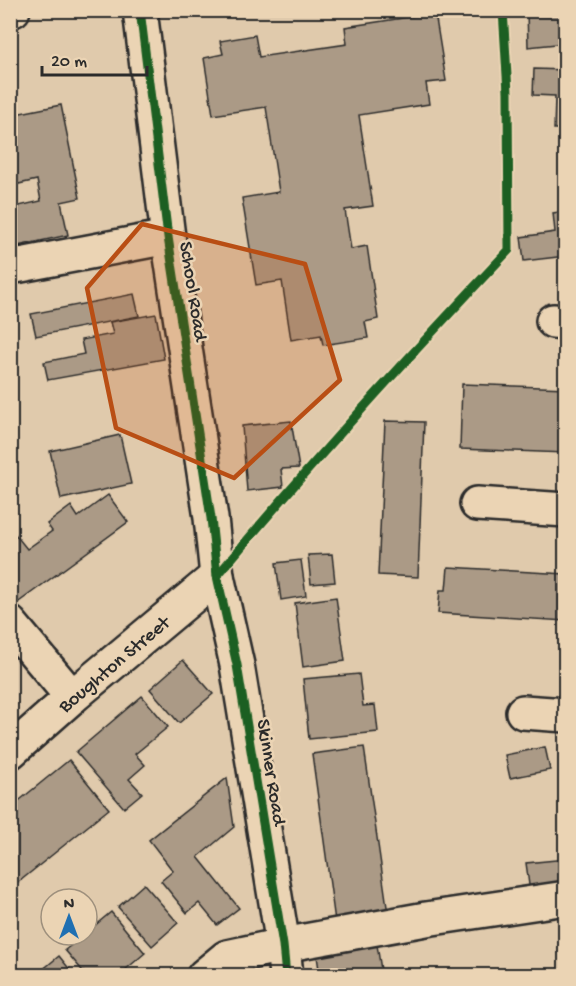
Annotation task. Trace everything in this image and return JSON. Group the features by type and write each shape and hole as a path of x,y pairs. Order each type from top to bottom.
{"street":[{"name":"School Road","path":"140,10 168,237 212,518 217,576"},
{"path":"10,267 168,237"},
{"path":"477,504 566,510"},
{"name":"Boughton Street","path":"10,752 217,576"},
{"name":"Skinner Road","path":"217,576 237,665 284,960"},
{"path":"10,623 72,697"},
{"path":"523,712 566,715"},
{"path":"204,975 227,957 284,960 426,919 566,898"}],"highlighted area":[{"path":"142,224 305,264 340,380 234,478 116,428 87,288"}],"building":[{"path":"527,10 566,10 566,43 528,47"},
{"path":"435,13 446,81 426,83 429,104 359,115 373,206 345,210 351,249 367,246 378,319 365,322 368,338 323,345 321,335 291,340 282,281 256,285 242,198 279,192 266,107 213,115 204,58 223,54 220,41 255,35 259,57 347,44 345,27"},
{"path":"534,69 566,70 566,129 554,129 555,96 533,95"},
{"path":"61,105 80,198 61,202 68,235 13,247 10,233 10,208 41,201 37,180 14,185 10,168 10,115"},
{"path":"566,211 566,256 524,261 521,237 555,232 553,213"},
{"path":"134,294 139,316 36,336 31,314"},
{"path":"156,314 164,359 48,380 44,362 84,354 81,340 113,334 110,322"},
{"path":"462,384 566,388 566,453 460,449"},
{"path":"291,421 299,468 281,469 283,487 247,491 242,426"},
{"path":"385,421 424,422 418,577 378,575"},
{"path":"120,435 131,484 61,499 50,451"},
{"path":"108,495 128,522 16,604 10,596 10,530 27,549 52,531 47,524 71,506 78,517"},
{"path":"332,554 335,582 311,584 308,555"},
{"path":"301,560 306,596 281,600 276,563"},
{"path":"448,567 566,574 566,621 438,613 440,590 446,590"},
{"path":"336,597 345,661 303,667 295,603"},
{"path":"183,660 213,694 179,723 150,689"},
{"path":"359,674 363,706 375,705 378,732 309,739 303,679"},
{"path":"142,696 168,727 135,754 145,765 129,779 142,793 124,808 76,752"},
{"path":"364,747 388,914 335,921 312,754"},
{"path":"545,747 550,770 510,778 505,755"},
{"path":"69,760 109,809 10,889 10,808"},
{"path":"227,778 234,827 198,857 239,908 217,925 199,903 187,913 161,881 173,871 149,840"},
{"path":"566,859 566,888 530,892 526,863"},
{"path":"144,884 178,923 152,946 118,907"},
{"path":"111,912 145,953 118,976 87,976 65,950 69,947 99,947 99,922"},
{"path":"377,945 382,976 320,976 317,956"},
{"path":"59,956 75,976 35,976"}],"cycle path":[{"path":"140,10 168,237 211,518 217,576 237,665 283,945 286,976"},
{"path":"217,576 360,411 509,250 508,92 503,10"}]}
